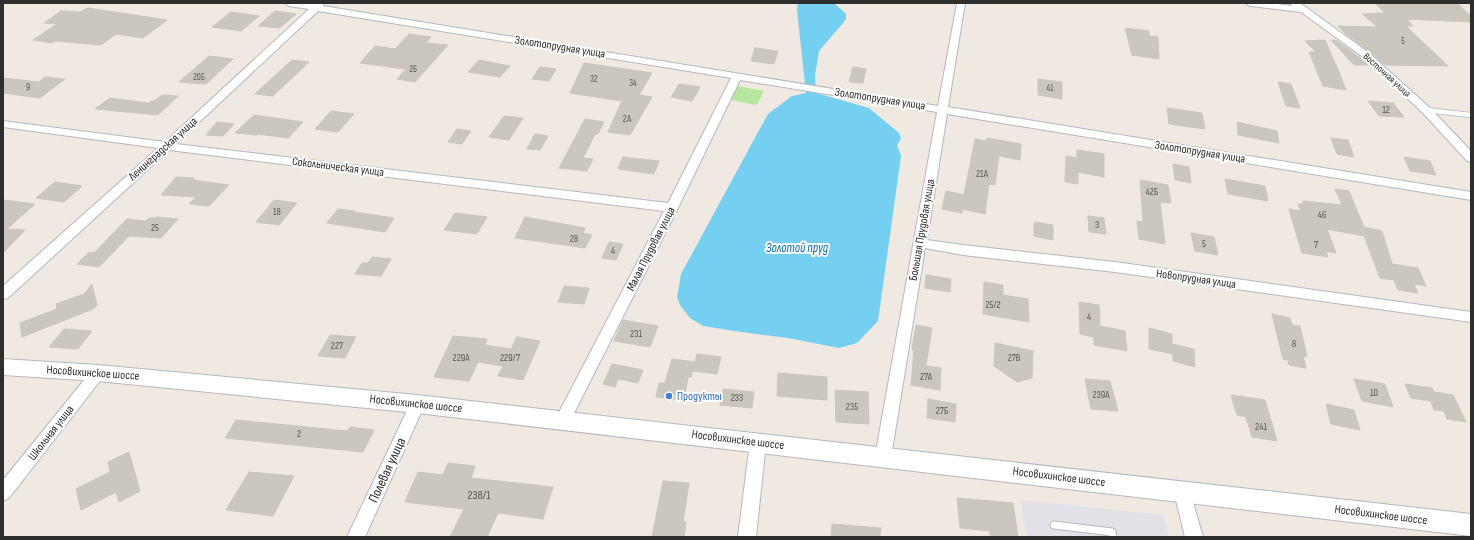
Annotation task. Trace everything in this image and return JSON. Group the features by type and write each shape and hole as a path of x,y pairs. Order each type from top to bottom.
{"main road":[{"name":"Носовихинское шоссе","path":"3,367 98,373 417,404 1471,525"}],"street":[{"name":"Золотопрудная улица","path":"289,3 319,5 737,76 1471,196"},
{"name":"Большая Прудовая улица","path":"883,457 961,3"},
{"path":"1250,3 1305,11"},
{"name":"Восточная улица","path":"1294,3 1366,55 1426,110 1471,158"},
{"name":"Ленинградская улица","path":"3,294 319,5"},
{"name":"Малая Прудовая улица","path":"563,420 672,208 737,76"},
{"name":"Сокольническая улица","path":"3,124 166,146 672,208"},
{"name":"Новопрудная улица","path":"920,243 962,250 1115,267 1471,318"},
{"name":"Школьная улица","path":"3,493 98,373"},
{"name":"Полевая улица","path":"356,537 417,404"},
{"path":"747,537 758,442"},
{"path":"1182,492 1194,537"}],"lane":[{"path":"1426,110 1471,115"},
{"path":"1054,525 1112,532 1113,537"}],"shaded area":[{"path":"1021,500 1164,515 1169,537 1026,537"}],"green space":[{"path":"738,86 764,91 757,105 731,100"}],"water":[{"name":"Золотой пруд","path":"798,3 834,3 846,14 844,22 819,51 815,76 816,93 869,108 899,133 901,139 897,145 901,156 878,321 857,343 839,348 788,338 703,326 690,318 680,305 677,297 681,274 768,114 792,96 806,93 797,10"}],"building":[{"path":"1375,3 1457,3 1471,16 1471,22 1407,19 1413,26 1406,26 1448,66 1385,65 1338,26 1378,27 1362,14 1385,13"},
{"path":"88,8 167,20 143,38 116,34 101,45 56,41 52,43 33,40 57,24 44,23 61,11 80,12"},
{"path":"275,11 296,14 280,28 258,26"},
{"path":"231,12 259,16 241,31 212,27"},
{"path":"1125,28 1149,31 1149,36 1158,37 1159,59 1132,55"},
{"path":"409,34 431,37 426,43 448,45 415,82 397,79 406,69 360,63 375,46 395,49"},
{"path":"1325,40 1346,90 1323,86 1309,52 1316,52 1305,41"},
{"path":"1331,40 1336,40 1370,65 1354,65"},
{"path":"755,48 778,51 774,64 751,61"},
{"path":"209,56 233,59 206,84 179,82"},
{"path":"292,60 309,62 273,96 255,94"},
{"path":"479,60 510,66 500,77 468,72"},
{"path":"584,63 652,73 639,95 652,97 630,135 608,132 622,101 570,93"},
{"path":"540,67 556,69 549,81 532,79"},
{"path":"853,67 866,69 863,83 849,82"},
{"path":"45,77 65,79 40,98 3,93 3,78 39,82"},
{"path":"1038,79 1062,82 1062,99 1038,95"},
{"path":"1278,82 1291,84 1300,108 1286,106"},
{"path":"679,84 700,87 692,101 671,97"},
{"path":"162,95 178,96 158,115 95,109 110,98 148,104"},
{"path":"1368,101 1393,103 1404,117 1379,116"},
{"path":"1167,108 1202,113 1205,129 1169,124"},
{"path":"331,111 354,114 338,132 315,129"},
{"path":"254,115 303,122 288,138 235,133"},
{"path":"504,116 523,118 509,140 489,137"},
{"path":"585,119 604,122 598,134 595,134 583,158 593,159 587,171 559,168"},
{"path":"217,122 234,124 223,136 206,135"},
{"path":"1237,122 1277,131 1279,143 1238,135"},
{"path":"457,129 471,131 462,144 448,142"},
{"path":"535,134 548,136 540,150 527,149"},
{"path":"987,138 1021,144 1020,160 999,156 995,185 989,184 985,214 962,209 962,213 942,209 946,191 964,195 975,139 986,141"},
{"path":"1331,138 1348,140 1354,157 1337,154"},
{"path":"1077,150 1104,154 1104,177 1078,172 1078,184 1065,182 1066,156 1077,158"},
{"path":"623,157 659,161 654,174 618,169"},
{"path":"1404,157 1430,161 1436,175 1410,171"},
{"path":"1173,164 1189,167 1191,183 1175,180"},
{"path":"176,177 194,178 193,180 229,185 209,206 189,204 196,197 161,195"},
{"path":"1225,179 1265,186 1268,201 1228,194"},
{"path":"1140,180 1168,185 1171,203 1160,202 1165,244 1139,239 1137,221 1143,222"},
{"path":"55,182 82,186 64,202 36,198"},
{"path":"1335,189 1349,191 1364,227 1382,231 1392,264 1418,268 1426,286 1414,284 1418,293 1398,290 1394,280 1380,278 1364,236 1327,229 1336,253 1326,251 1328,257 1302,253 1289,209 1301,211 1298,204 1304,204 1303,201 1342,205"},
{"path":"3,200 35,204 7,229 25,230 3,253"},
{"path":"274,200 297,203 279,225 256,222"},
{"path":"338,209 394,218 385,232 327,223"},
{"path":"455,213 487,217 477,234 444,230"},
{"path":"1088,216 1104,218 1106,234 1089,232"},
{"path":"157,217 178,219 161,238 129,236 99,267 77,264 89,252 94,253 127,219 146,221 149,218"},
{"path":"525,217 585,228 583,233 592,235 585,248 515,238"},
{"path":"1034,222 1053,225 1053,240 1034,236"},
{"path":"1191,233 1214,237 1218,255 1195,251"},
{"path":"609,242 623,244 616,260 602,258"},
{"path":"372,257 391,259 381,276 355,274 362,263 368,263"},
{"path":"926,275 951,279 950,292 925,288"},
{"path":"984,282 1003,285 1003,295 1028,299 1029,322 983,314"},
{"path":"92,284 97,305 93,309 22,337 20,323 57,309 56,304 84,294"},
{"path":"564,286 589,288 584,304 558,302"},
{"path":"1079,302 1099,305 1100,326 1125,331 1127,351 1094,345 1094,337 1080,334"},
{"path":"1272,314 1290,318 1292,325 1300,326 1307,357 1303,356 1306,368 1289,365 1288,360 1283,359"},
{"path":"623,320 658,326 650,347 614,341"},
{"path":"916,325 932,328 926,366 941,368 940,390 911,385 914,350 912,349"},
{"path":"1149,328 1172,334 1172,344 1194,349 1195,367 1173,361 1173,354 1149,349"},
{"path":"64,329 92,331 78,349 49,347"},
{"path":"330,335 356,337 345,358 318,356"},
{"path":"453,336 487,339 485,345 511,349 517,337 540,341 523,380 498,376 503,366 478,362 469,381 434,377"},
{"path":"995,343 1033,351 1032,378 1017,382 994,366"},
{"path":"697,354 721,357 717,374 693,371"},
{"path":"672,359 695,362 691,377 688,377 684,400 656,397 659,383 665,383"},
{"path":"612,364 643,370 638,383 618,379 615,387 603,384"},
{"path":"778,373 827,377 827,400 777,396"},
{"path":"1085,379 1110,381 1118,411 1091,409"},
{"path":"1354,379 1385,384 1393,407 1362,401"},
{"path":"1405,384 1432,388 1434,392 1453,395 1466,422 1447,419 1444,411 1434,410 1431,401 1411,398"},
{"path":"723,389 754,392 752,408 720,405"},
{"path":"835,390 868,392 869,424 836,422"},
{"path":"1231,395 1265,400 1277,441 1252,437 1246,417 1237,415"},
{"path":"928,399 956,404 955,422 927,418"},
{"path":"1326,404 1354,410 1360,430 1331,424"},
{"path":"236,420 347,431 350,427 374,430 363,452 225,438"},
{"path":"129,452 140,491 119,502 116,492 81,510 76,489 110,472 108,462"},
{"path":"448,463 475,466 471,478 553,487 543,519 498,513 487,537 450,537 464,509 405,502 418,472 443,475"},
{"path":"249,472 294,476 273,516 226,510"},
{"path":"663,481 689,483 683,522 686,522 684,537 652,537"},
{"path":"957,498 1013,503 1018,537 990,537 990,531 960,528"},
{"path":"832,524 881,528 880,537 831,537"}],"place":[{"name":"Продукты","path":"669,396"}]}
